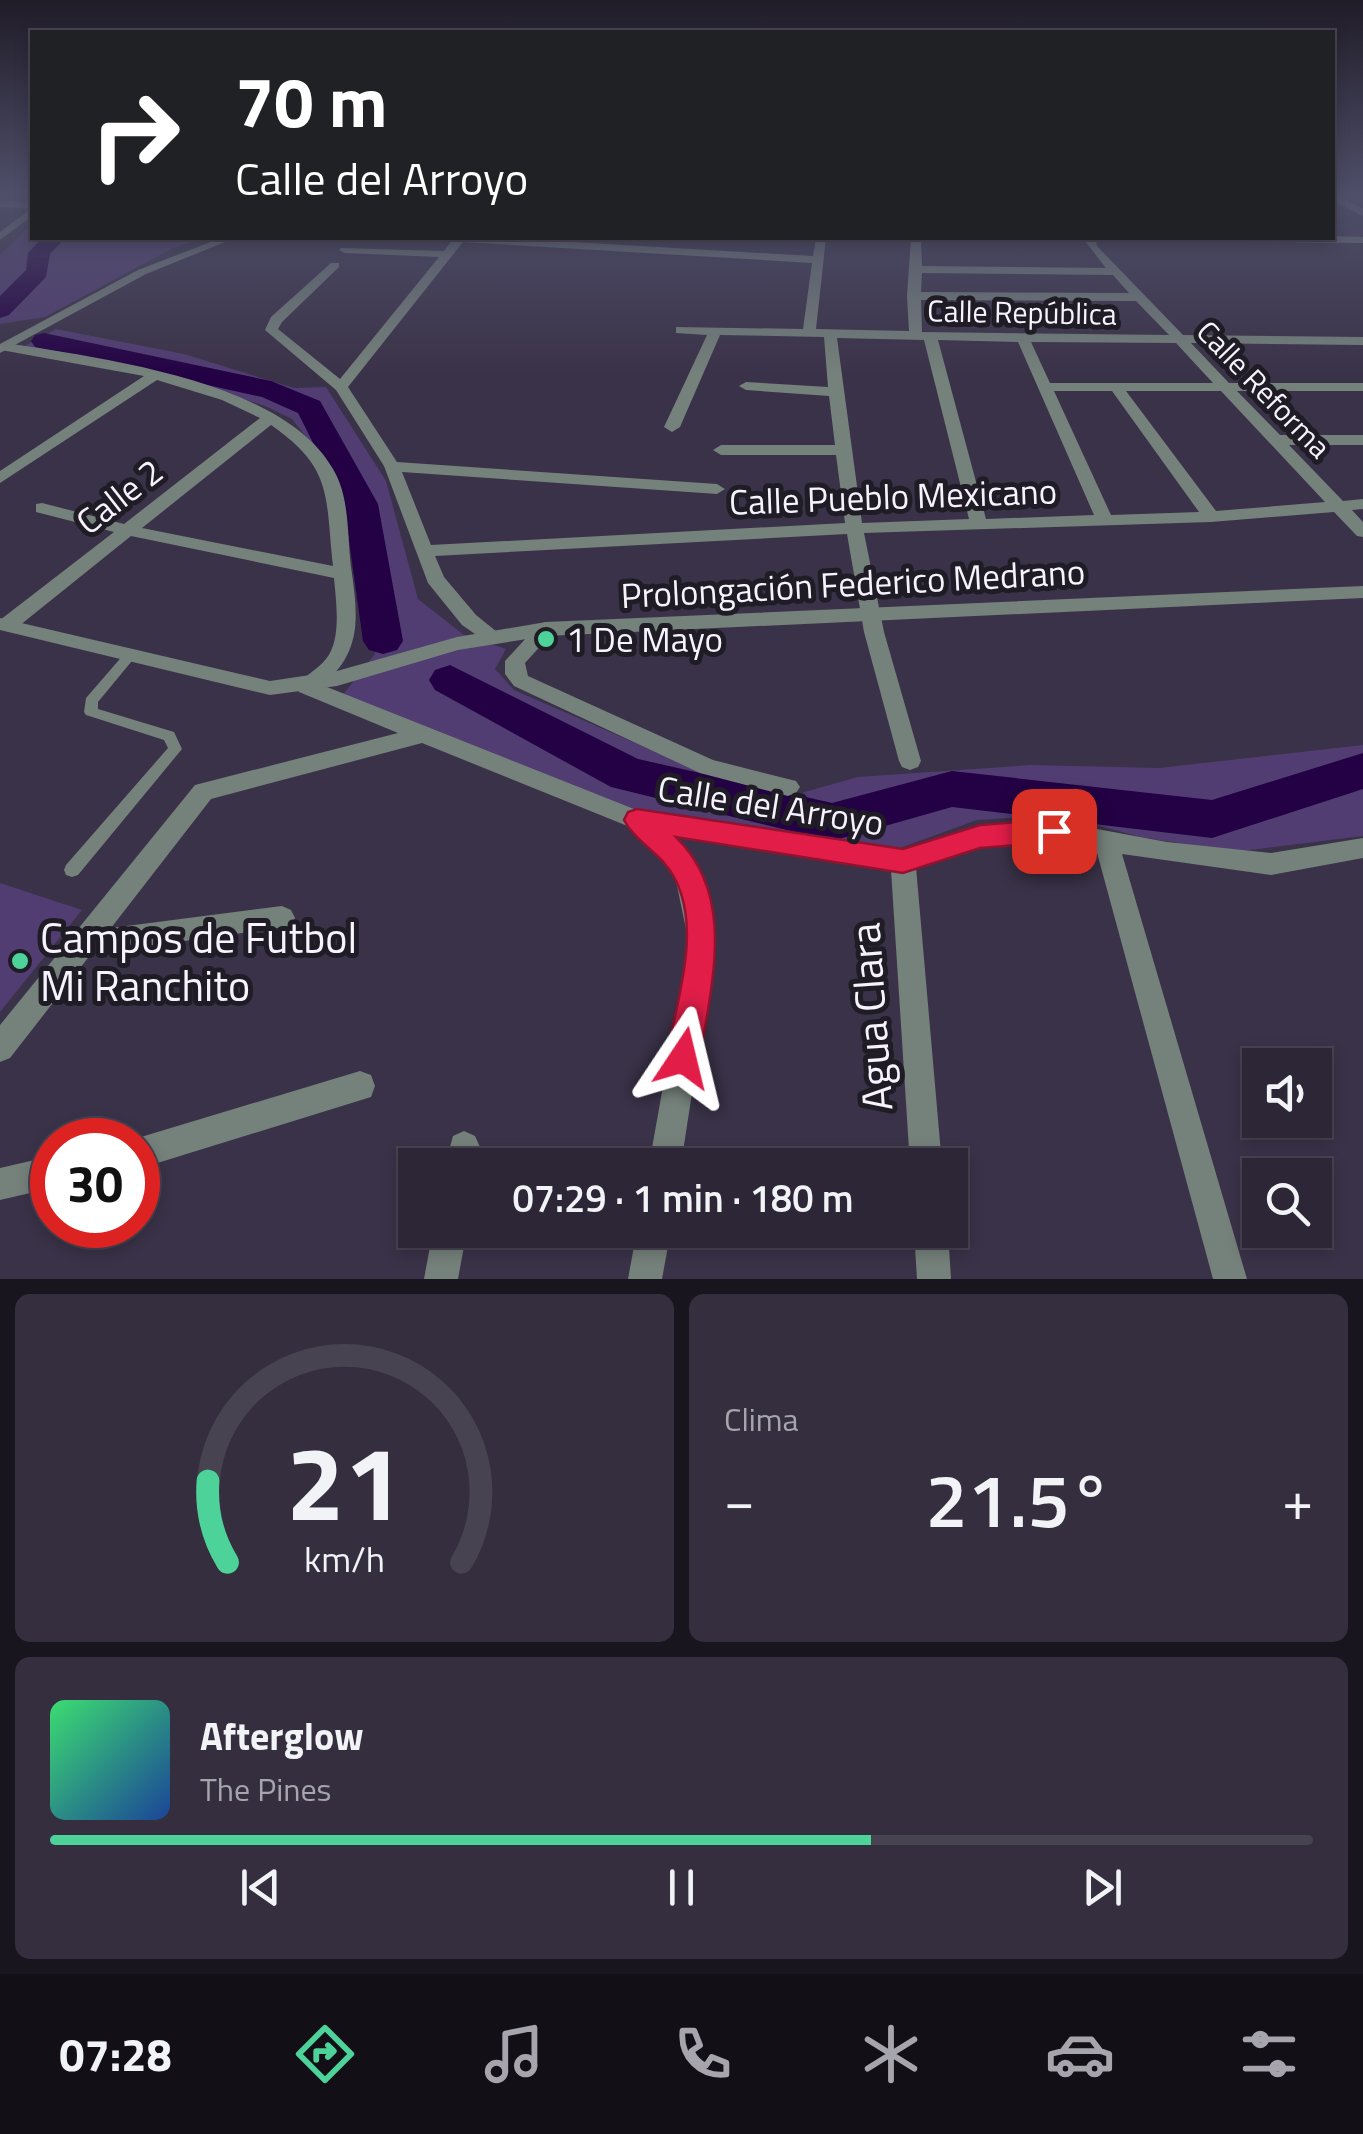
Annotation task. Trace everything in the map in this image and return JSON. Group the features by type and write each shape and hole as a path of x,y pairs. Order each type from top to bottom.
{"street":[{"path":"3,348 175,256"},
{"path":"341,387 445,256"},
{"path":"741,256 817,260"},
{"path":"809,332 818,256"},
{"path":"917,256 913,296 979,526"},
{"name":"Calle Reforma","path":"1100,256 1363,532"},
{"path":"335,265 270,330 341,387 392,466 435,579 469,620 492,636"},
{"path":"918,269 1116,272"},
{"path":"913,296 1140,297"},
{"name":"Calle República","path":"681,330 1363,341"},
{"path":"672,428 716,330"},
{"path":"830,333 841,450 854,528 871,616 910,761"},
{"path":"1023,338 1104,520"},
{"path":"3,348 200,387 271,417 316,456 326,469 335,505 343,574 344,646 338,659 306,687"},
{"path":"0,478 154,376"},
{"path":"746,386 836,392"},
{"path":"1045,387 1363,387"},
{"path":"1116,387 1211,516"},
{"name":"Calle 2","path":"3,624 271,417"},
{"path":"1276,440 1363,440"},
{"path":"722,450 841,450"},
{"path":"392,466 717,488"},
{"name":"Calle Pueblo Mexicano","path":"425,551 854,528 1211,516 1363,504"},
{"path":"42,508 127,530 343,574"},
{"name":"Prolongación Federico Medrano","path":"3,624 270,688 306,687 448,646 546,629 1363,592"},
{"path":"546,629 515,661 515,674 521,681 708,767 788,787"},
{"name":"Calle del Arroyo","path":"306,687 637,820 903,861 980,836 1020,831 1054,831 1106,842 1271,864 1363,848"},
{"path":"0,1048 203,792 421,735"},
{"path":"637,820 670,849 688,873 700,924 701,951 668,1148"},
{"path":"1106,842 1230,1279"},
{"name":"Agua Clara","path":"903,861 925,1148"},
{"path":"84,943 282,918"},
{"path":"160,1146 360,1086"},
{"path":"0,1184 30,1177"},
{"path":"441,1279 447,1248"},
{"path":"645,1279 651,1248"},
{"path":"932,1248 934,1279"}],"lane":[{"path":"72,870 174,748 169,736 91,712 90,701 130,656"}],"shaded area":[{"path":"0,256 159,256 45,317 0,324"},
{"path":"56,329 184,354 294,388 326,387 386,481 418,599 464,635 506,649 495,669 514,690 706,774 794,795 858,777 1031,765 1159,768 1363,745 1363,836 1233,852 1141,837 1058,815 977,820 900,848 633,809 342,696 375,654 333,471 292,419 265,406 152,370 23,347"},
{"name":"Campos de Futbol Mi Ranchito","path":"0,883 82,910 0,1012"}],"waterway":[{"path":"0,310 38,272 39,256"},
{"path":"44,341 271,390 310,407 361,504 383,641"},
{"path":"450,680 627,774 832,822 952,789 1212,819 1363,771"}],"place":[{"name":"1 De Mayo","path":"546,639"},
{"name":"Campos de Futbol Mi Ranchito","path":"20,961"}],"route":[{"path":"683,1058 701,951 697,900 688,873 670,849 637,820 903,861 980,836 1054,831"}]}
